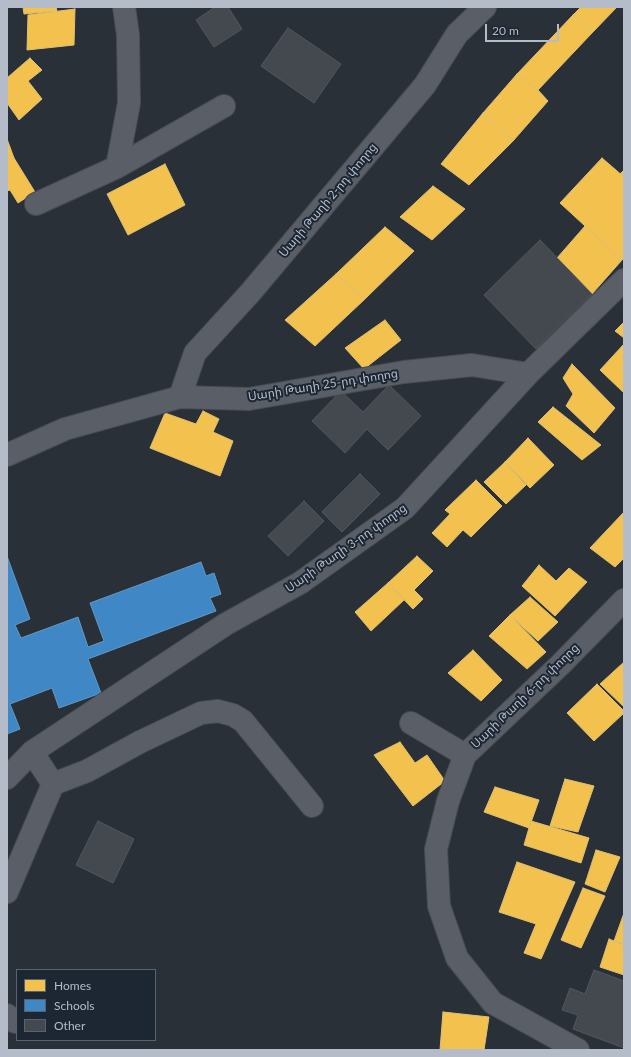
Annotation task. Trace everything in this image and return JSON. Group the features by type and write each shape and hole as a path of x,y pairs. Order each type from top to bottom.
{"street":[{"path":"117,167 129,104 128,35 124,7"},
{"name":"Սարի Թաղի 2-րդ փողոց","path":"180,397 195,353 250,292 420,91 457,34 484,7"},
{"path":"36,204 117,167 224,106"},
{"name":"Սարի Թաղի 3-րդ փողոց","path":"7,778 32,752 226,624 300,583 405,508 528,374 624,280"},
{"name":"Սարի Թաղի 25-րդ փողոց","path":"7,454 65,429 180,397 249,399 404,372 472,365 528,374"},
{"name":"Սարի Թաղի 6-րդ փողոց","path":"578,1050 494,1003 457,958 439,906 436,849 448,801 465,754 560,665 624,600"},
{"path":"7,892 53,784 87,771 140,742 201,713 218,711 233,715 243,721 312,806"},
{"path":"411,722 465,754"},
{"path":"32,752 53,784"}],"building: Homes":[{"path":"23,7 56,7 57,11 24,14"},
{"path":"581,7 617,7 592,33 573,15"},
{"path":"75,9 74,45 27,50 28,15"},
{"path":"573,15 592,33 538,90 517,74"},
{"path":"30,58 42,70 28,81 42,99 19,120 7,103 7,78"},
{"path":"517,74 538,90 548,101 513,141 483,113"},
{"path":"483,113 513,141 469,185 441,164"},
{"path":"7,139 14,158 7,161"},
{"path":"14,158 35,192 18,203 10,190 7,191 7,161"},
{"path":"602,158 624,177 624,258 622,260 560,203"},
{"path":"165,164 185,205 128,235 107,194"},
{"path":"624,170 624,177 620,174"},
{"path":"433,186 465,209 432,240 400,217"},
{"path":"585,226 622,260 592,294 557,258"},
{"path":"385,227 414,251 365,299 336,274"},
{"path":"336,274 365,299 315,346 285,320"},
{"path":"385,320 401,340 364,369 345,348"},
{"path":"624,322 624,338 615,331"},
{"path":"624,344 624,393 600,370"},
{"path":"572,364 615,408 594,433 566,406 573,394 563,378"},
{"path":"553,407 601,445 582,460 538,422"},
{"path":"203,411 219,419 213,432 233,441 220,476 150,448 165,413 196,424"},
{"path":"528,438 554,465 530,488 505,462"},
{"path":"505,462 526,485 506,504 484,482"},
{"path":"476,480 502,506 471,537 463,530 447,547 432,533 450,514 445,510"},
{"path":"624,512 624,558 615,567 590,548"},
{"path":"417,556 433,571 414,590 423,599 413,609 388,583"},
{"path":"539,565 556,581 569,568 587,582 555,616 522,586"},
{"path":"388,583 404,600 371,631 355,612"},
{"path":"530,597 558,622 538,641 510,615"},
{"path":"510,615 546,652 527,669 489,636"},
{"path":"473,650 502,680 481,701 448,673"},
{"path":"624,662 624,707 600,684"},
{"path":"597,684 624,711 624,713 594,741 567,713"},
{"path":"400,742 415,763 427,755 445,781 413,806 374,755"},
{"path":"565,779 594,786 578,832 550,826"},
{"path":"495,787 539,800 529,828 484,812"},
{"path":"531,821 589,838 581,863 524,845"},
{"path":"596,850 620,857 605,892 585,884"},
{"path":"517,862 575,882 541,959 524,953 536,924 499,912"},
{"path":"583,888 605,896 581,948 561,940"},
{"path":"624,913 624,944 614,941"},
{"path":"609,939 624,945 624,975 600,967"},
{"path":"443,1012 489,1017 484,1050 440,1050"}],"building: Schools":[{"path":"7,556 30,619 15,625 21,638 78,617 88,647 104,641 90,603 201,562 206,576 214,573 221,594 210,598 216,611 88,659 101,693 59,708 52,688 10,704 20,729 7,734"}],"building: Other":[{"path":"215,7 228,7 242,29 214,47 196,20"},
{"path":"288,28 341,64 314,103 261,66"},
{"path":"540,240 592,294 536,349 484,295"},
{"path":"389,385 421,416 388,450 367,429 345,453 312,421 341,391 363,412"},
{"path":"360,474 380,494 342,532 322,512"},
{"path":"304,501 324,521 288,556 268,536"},
{"path":"98,821 134,839 113,883 76,865"},
{"path":"594,970 624,981 624,1048 573,1029 578,1015 562,1010 570,988 585,994"}]}
